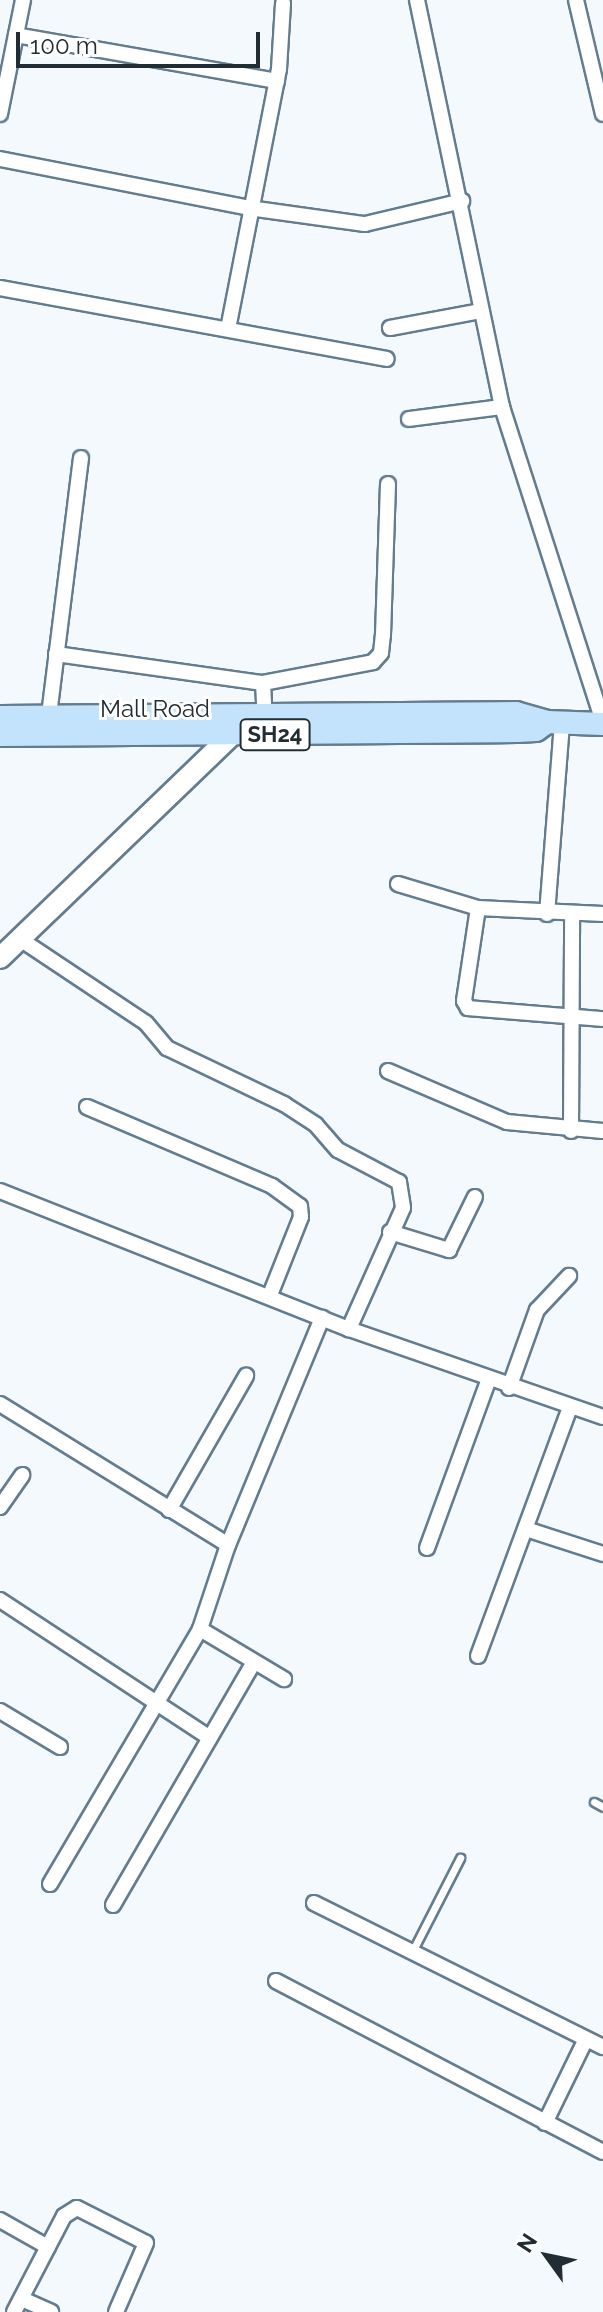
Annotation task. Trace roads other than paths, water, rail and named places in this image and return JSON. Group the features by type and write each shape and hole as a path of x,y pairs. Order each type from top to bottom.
{"main road":[{"name":"Mall Road","path":"0,717 48,726 232,735 260,723"},
{"name":"Mall Road","path":"0,735 48,726 260,723 517,731 536,730 555,723 603,722"},
{"path":"0,958 232,735"}],"street":[{"path":"0,114 23,0"},
{"path":"417,0 462,201 502,407 603,722"},
{"path":"576,0 603,114"},
{"path":"228,329 249,208 277,81 283,3"},
{"path":"16,35 277,81"},
{"path":"0,159 249,208 365,224 462,201"},
{"path":"0,288 387,359"},
{"path":"390,328 481,311"},
{"path":"409,419 502,407"},
{"path":"48,726 81,458"},
{"path":"56,654 263,683 358,668 381,653 388,484"},
{"path":"260,723 263,683"},
{"path":"547,914 555,723"},
{"path":"398,884 478,908 547,914 603,914"},
{"path":"478,908 465,1005 480,1013 603,1019"},
{"path":"571,1131 568,1017 572,913"},
{"path":"20,939 146,1023 167,1048 284,1104 316,1125 338,1150 399,1182 403,1208 349,1329"},
{"path":"388,1071 507,1122 571,1131 603,1131"},
{"path":"87,1107 272,1186 300,1206 301,1217 270,1295"},
{"path":"0,1191 270,1295 349,1329 488,1381 603,1417"},
{"path":"390,1232 449,1250 475,1197"},
{"path":"509,1388 537,1310 569,1276"},
{"path":"50,1884 200,1629 228,1545 322,1318"},
{"path":"169,1510 246,1376"},
{"path":"427,1548 488,1381"},
{"path":"0,1404 228,1545"},
{"path":"478,1656 570,1407"},
{"path":"0,1507 22,1475"},
{"path":"526,1529 603,1554"},
{"path":"0,1600 210,1738"},
{"path":"200,1629 284,1679"},
{"path":"113,1905 254,1662"},
{"path":"0,1711 60,1747"},
{"path":"314,1903 603,2047"},
{"path":"276,1981 603,2152"},
{"path":"545,2123 586,2039"},
{"path":"51,2312 18,2305 64,2216 77,2208 146,2243 142,2260 116,2312"},
{"path":"0,2220 48,2247"}],"lane":[{"path":"594,1802 603,1807"},
{"path":"412,1952 460,1858"}]}
